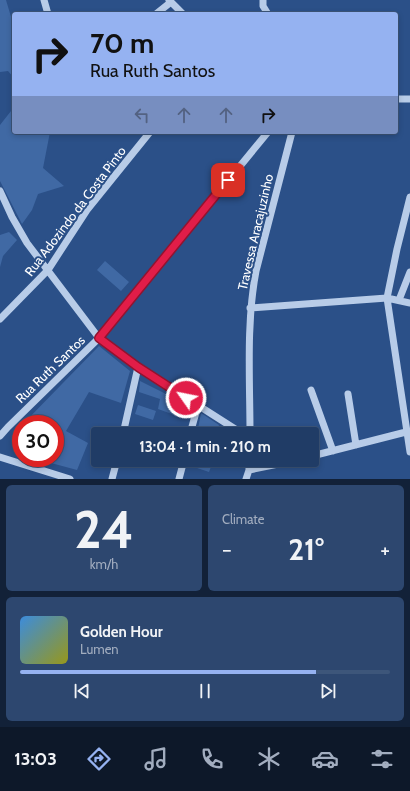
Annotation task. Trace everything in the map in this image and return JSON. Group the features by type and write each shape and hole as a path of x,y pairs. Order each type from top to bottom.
{"street":[{"path":"44,0 47,12"},
{"path":"263,0 263,6 267,12"},
{"path":"158,12 170,1 181,12"},
{"path":"398,99 410,99"},
{"name":"Rua Adozindo da Costa Pinto","path":"0,319 48,270 87,210 148,134"},
{"name":"Rua Ruth Santos","path":"0,436 8,426 99,338 266,134"},
{"name":"Travessa Aracajuzinho","path":"250,427 250,308 256,271 291,134"},
{"path":"0,191 12,217 27,243 99,338 138,367 232,427"},
{"path":"410,197 387,298 410,452"},
{"path":"399,300 410,272"},
{"path":"250,308 387,298 410,303"},
{"path":"125,427 138,367"},
{"path":"311,390 333,451"},
{"path":"348,394 356,445"},
{"path":"192,427 198,405"},
{"path":"319,454 406,432"},
{"path":"0,457 70,479"},
{"path":"112,479 115,467"},
{"path":"179,479 182,467"},
{"path":"246,479 249,470 264,467"}],"shaded area":[{"path":"0,0 6,0 12,20 12,76 8,71 0,72"},
{"path":"12,111 12,134 50,134 43,168 64,186 38,194 32,210 22,224 0,181 0,125"},
{"path":"9,232 17,240 3,256 0,267 0,235"},
{"path":"105,261 129,282 121,291 97,270"},
{"path":"99,346 130,371 121,403 89,392 66,431 88,443 77,470 64,466 64,415 32,415"},
{"path":"140,381 186,404 183,418 158,409 160,399 139,392"},
{"path":"138,405 156,411 153,420 135,414"},
{"path":"201,413 219,425 218,427 198,427"},
{"path":"194,467 211,467 209,472"}],"route":[{"path":"186,398 138,367 99,338 228,180"}]}
